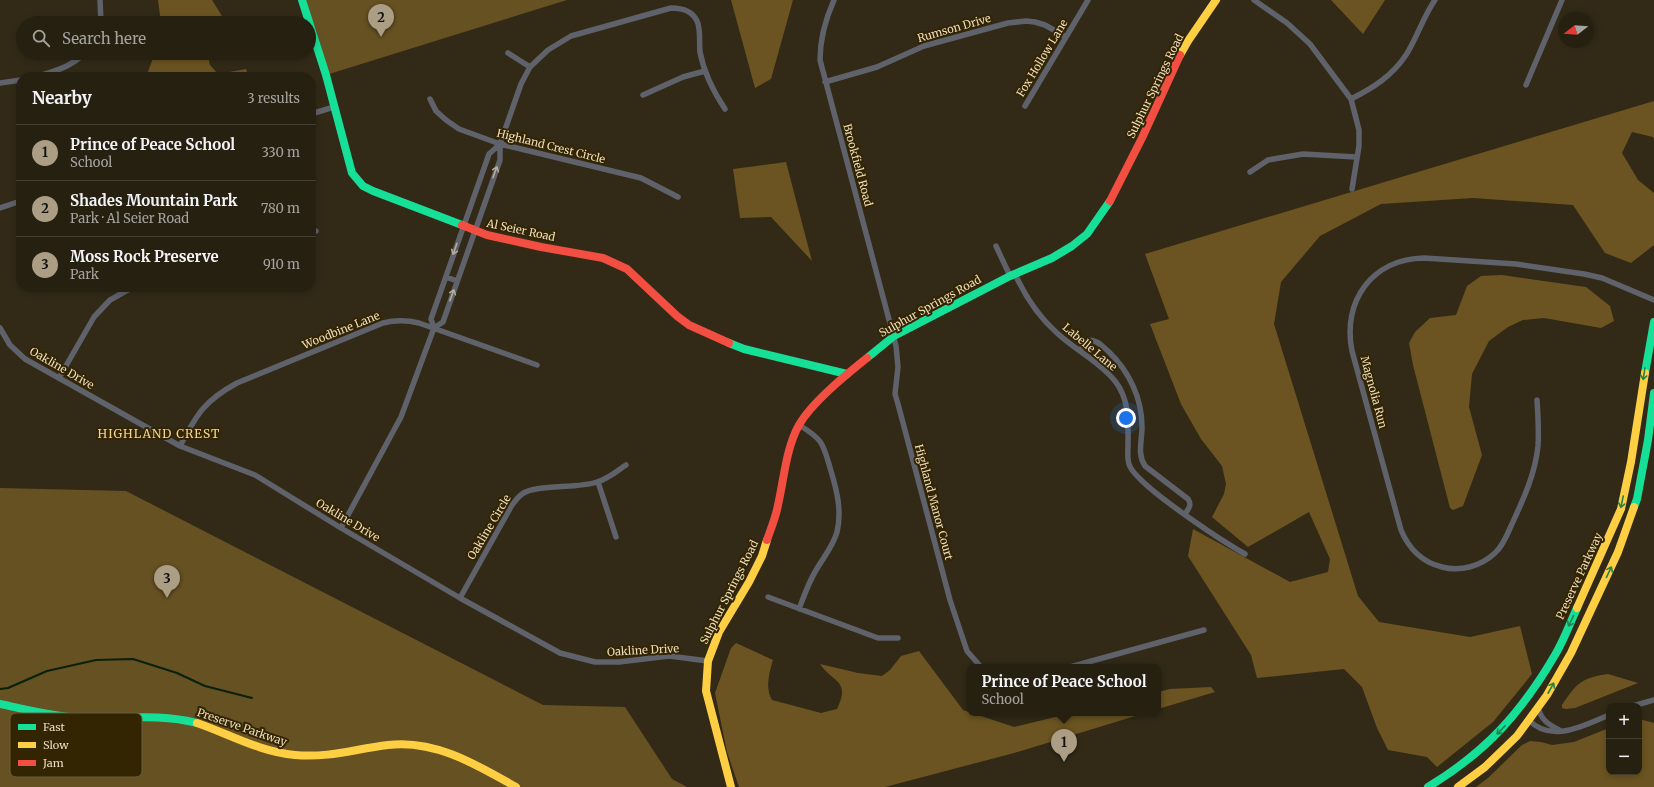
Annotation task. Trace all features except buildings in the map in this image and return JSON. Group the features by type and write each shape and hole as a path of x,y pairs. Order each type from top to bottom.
{"street":[{"path":"100,0 101,16"},
{"name":"Al Seier Road","path":"302,0 307,16"},
{"name":"Brookfield Road","path":"834,0 822,31 820,60 894,336"},
{"name":"Fox Hollow Lane","path":"1025,106 1088,0"},
{"name":"Sulphur Springs Road","path":"731,787 706,691 708,661 719,632 749,582 762,556 778,507 788,454 799,425 817,403 847,374 894,336 1012,275 1052,258 1072,246 1087,234 1107,207 1119,185 1177,61 1216,0"},
{"path":"1254,0 1287,23 1310,44 1351,99 1359,130 1352,189"},
{"path":"1351,99 1378,85 1396,68 1406,54 1435,0"},
{"path":"1526,85 1562,0"},
{"path":"341,528 401,417 434,328 443,322 500,160 500,144 516,96 530,68 548,50 571,36 671,8 686,10 693,15 698,22 700,52 705,71 710,85 725,109"},
{"name":"Rumson Drive","path":"825,82 877,67 924,46 1008,23 1026,21 1035,22 1066,37"},
{"name":"Al Seier Road","path":"316,47 352,173 363,186 475,231 542,247 603,258 627,269 676,316 689,325 744,348 847,374"},
{"path":"508,54 530,68"},
{"path":"51,72 63,68 76,60"},
{"path":"643,95 683,78 705,71"},
{"path":"0,83 16,81"},
{"name":"Highland Crest Circle","path":"430,99 436,111 460,129 500,144 641,178 678,197"},
{"path":"316,112 334,107"},
{"path":"434,328 431,319 463,226 489,154 500,144"},
{"path":"1250,172 1268,160 1303,154 1356,157"},
{"path":"479,182 490,186"},
{"path":"0,208 16,203"},
{"name":"Labelle Lane","path":"996,246 1012,275 1044,320 1057,333 1102,367 1115,381 1128,412 1128,463 1137,478 1185,514 1245,554"},
{"name":"Magnolia Run","path":"1537,400 1539,427 1538,445 1532,475 1518,512 1500,548 1483,562 1469,568 1446,568 1423,560 1409,545 1401,530 1352,351 1350,319 1352,310 1361,291 1374,276 1393,264 1412,258 1430,258 1516,264 1584,274 1602,278 1654,300"},
{"path":"446,277 457,281"},
{"path":"59,378 94,316 110,300 124,292"},
{"name":"Woodbine Lane","path":"180,446 197,416 212,398 237,383 383,323 400,320 409,321 434,328 537,365"},
{"name":"Preserve Parkway","path":"1431,786 1472,757 1513,717 1527,699 1556,654 1621,509 1631,462 1649,344 1654,322"},
{"name":"Oakline Drive","path":"0,328 10,345 25,359 180,446 255,476 460,598 560,653 595,662 619,662 669,656 708,661"},
{"name":"Highland Manor Court","path":"894,336 898,357 895,394 952,605 967,650 978,664"},
{"path":"1080,351 1088,340 1096,342 1118,361 1128,373 1134,386 1140,409 1142,429 1140,456 1142,462 1145,466 1188,499 1190,506 1185,514"},
{"path":"1458,787 1485,767 1517,736 1547,695 1571,653 1618,552 1637,499 1648,440 1654,393"},
{"path":"799,425 818,438 825,451 835,484 839,512 834,541 812,577 799,609"},
{"name":"Oakline Circle","path":"460,598 512,506 522,494 529,490 538,488 570,487 598,482 626,465"},
{"path":"598,482 616,537"},
{"path":"768,597 878,638 898,638"},
{"path":"1081,664 1204,630"},
{"path":"1642,703 1654,700"},
{"name":"Preserve Parkway","path":"0,704 43,713"},
{"path":"1538,707 1540,715 1547,723 1561,732"},
{"name":"Preserve Parkway","path":"142,716 160,716 183,719 203,724 268,749 290,754 317,756 334,755 384,746 407,744 432,748 461,758 491,772 516,787"},
{"path":"1529,720 1540,728 1561,732 1578,728 1606,716"}],"shaded area":[{"path":"158,0 212,0 222,16 160,16"},
{"path":"305,0 567,0 326,75 316,39 316,16 309,16"},
{"path":"731,0 793,0 771,79 755,88"},
{"path":"1331,0 1385,0 1363,34"},
{"path":"152,60 209,60 210,65 216,72 148,72"},
{"path":"246,69 247,72 229,72"},
{"path":"1654,101 1654,139 1653,137 1632,132 1622,153 1638,180 1654,193 1654,245 1631,263 1605,253 1573,205 1473,198 1381,204 1320,236 1281,282 1274,324 1358,596 1379,622 1470,637 1520,626 1532,674 1493,722 1437,767 1427,757 1388,750 1377,728 1362,687 1344,669 1257,678 1251,655 1188,556 1193,529 1290,582 1328,572 1330,559 1309,512 1248,547 1212,517 1224,494 1226,484 1222,466 1201,439 1181,404 1150,324 1169,319 1145,254"},
{"path":"786,162 812,261 771,217 740,218 733,169"},
{"path":"1502,275 1586,287 1610,306 1614,321 1601,328 1544,318 1523,320 1508,327 1489,341 1472,374 1469,407 1482,455 1463,506 1453,510 1450,508 1413,365 1409,343 1415,332 1430,318 1456,315 1467,286 1481,276"},
{"path":"0,488 126,491 543,705 625,707 672,779 687,787 0,787"},
{"path":"736,643 773,660 768,685 772,700 821,713 837,709 841,700 842,692 839,683 820,664 858,673 882,676 890,670 901,656 919,651 963,710 967,711 967,716 981,716 1014,727 1060,716 1135,716 1014,753 885,787 739,787 727,752 715,693 731,648"},
{"path":"1608,674 1638,683 1575,708 1562,708 1562,705 1567,698 1580,683 1592,677"},
{"path":"1211,687 1215,692 1161,708 1161,691 1170,689"},
{"path":"1642,720 1654,723 1654,787 1476,787 1488,778 1522,745 1530,741 1552,745 1574,742 1606,729 1606,775 1642,775"}],"waterway":[{"path":"0,689 8,688 47,671 96,660 133,659 177,673 205,686 252,698"}],"traffic: fast":[{"path":"302,0 307,16"},
{"path":"316,44 326,75 352,173 363,186 373,191 462,225"},
{"path":"867,358 894,336 1010,276 1052,258 1072,246 1087,234 1110,201"},
{"path":"1645,373 1654,322"},
{"path":"729,343 744,349 847,374"},
{"path":"1634,507 1637,499 1648,440 1654,393"},
{"path":"1428,787 1468,760 1485,745 1515,713 1529,695 1555,655 1577,608"},
{"path":"0,704 42,713"},
{"path":"142,717 169,718 197,723"}],"traffic: slow":[{"path":"1180,55 1216,0"},
{"path":"1577,608 1621,509 1631,462 1645,373"},
{"path":"1458,787 1485,767 1517,736 1547,695 1571,653 1618,552 1634,507"},
{"path":"731,787 706,691 708,661 719,632 749,582 762,556 767,540"},
{"path":"197,723 269,750 295,755 308,756 331,754 388,745 405,744 422,746 439,750 471,762 516,787"}],"traffic: jam":[{"path":"1110,201 1142,138 1180,55"},
{"path":"462,225 487,235 541,247 603,258 627,269 677,316 689,325 729,343"},
{"path":"767,540 775,518 788,454 799,425 812,407 821,398 867,358"}],"place":[{"name":"Shades Mountain Park","path":"381,37"},
{"name":"Moss Rock Preserve","path":"167,598"},
{"name":"Prince of Peace School","path":"1064,762"}],"district":[{"name":"HIGHLAND CREST","path":"159,433"}]}
